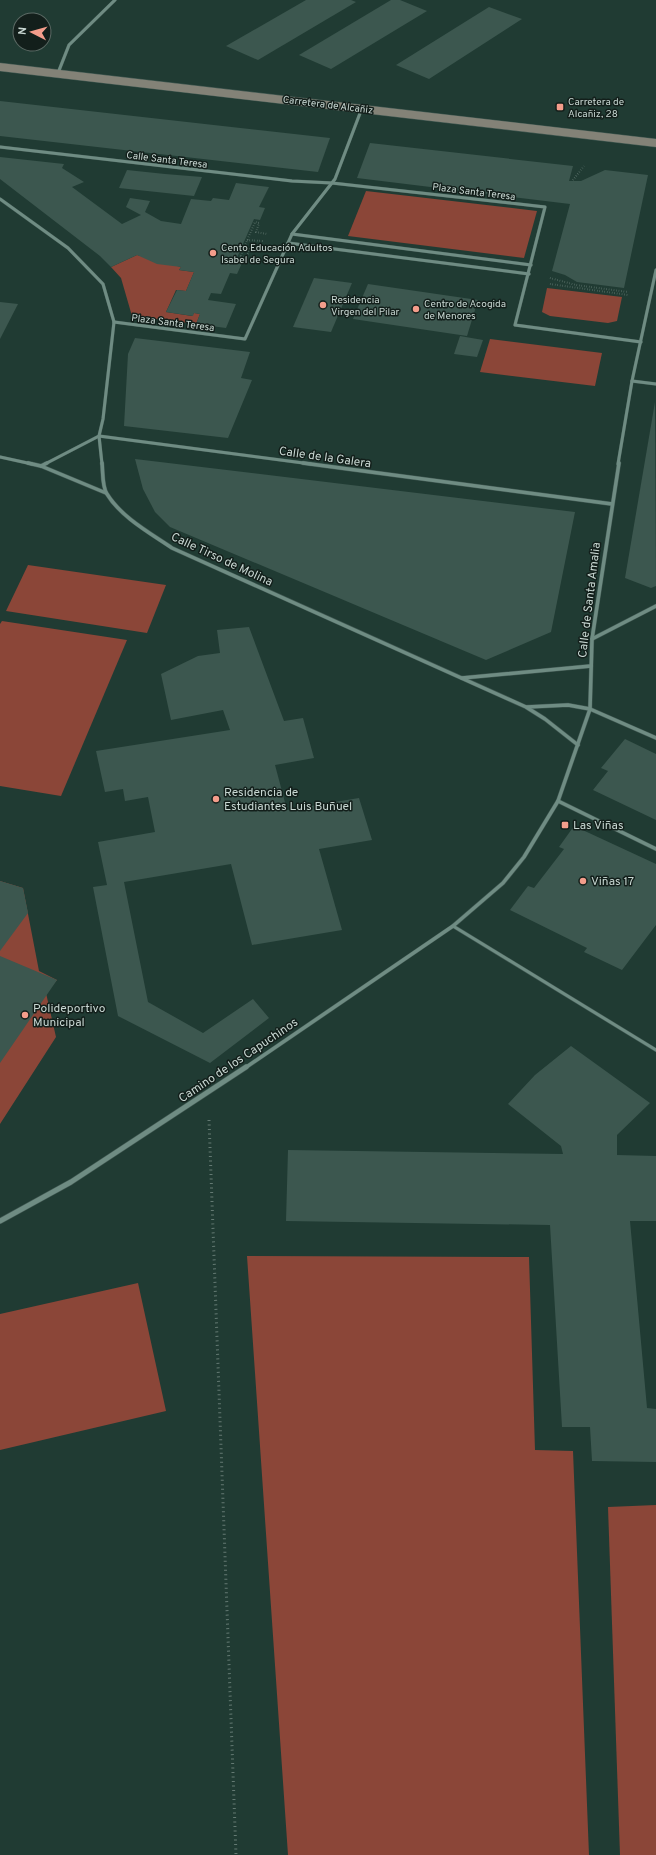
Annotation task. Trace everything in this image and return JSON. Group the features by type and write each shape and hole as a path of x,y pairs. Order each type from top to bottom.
{"main road":[{"name":"Carretera de Alcañiz","path":"0,67 656,143"}],"street":[{"path":"58,73 69,45 115,0"},
{"name":"Plaza Santa Teresa","path":"114,322 245,339 291,236 332,183 362,108"},
{"name":"Calle Santa Teresa","path":"0,147 292,182 332,183"},
{"name":"Plaza Santa Teresa","path":"332,183 545,207 529,274 514,325 641,342"},
{"path":"0,199 68,248 103,284 114,322 103,420 99,436 106,493 41,466 0,457"},
{"path":"291,236 531,266"},
{"path":"288,243 529,274"},
{"name":"Calle de Santa Amalia","path":"480,904 503,883 524,857 558,801 590,709 592,639 612,504 632,381 656,270"},
{"path":"650,298 656,299"},
{"path":"632,381 656,384"},
{"path":"41,466 99,436"},
{"name":"Calle de la Galera","path":"99,436 612,504"},
{"name":"Calle Tirso de Molina","path":"106,493 120,509 137,524 172,548 526,707 578,745"},
{"path":"592,639 656,606"},
{"name":"Calle Tirso de Molina","path":"462,678 591,666"},
{"name":"Calle Tirso de Molina","path":"526,707 568,705 590,709 656,738"},
{"path":"558,801 656,849"},
{"name":"Camino de los Capuchinos","path":"0,1221 72,1182 216,1088 453,926 480,904"}],"lane":[{"path":"453,926 656,1050"}],"path":[{"path":"573,180 584,166"},
{"path":"284,252 250,249 246,258 240,257 255,222 260,222 256,232 291,236"},
{"path":"247,240 265,241"},
{"path":"548,278 576,285 628,291 627,295"},
{"path":"527,281 650,298"},
{"path":"202,1120 209,1119 236,1855"}],"shaded area":[{"path":"366,191 537,211 524,258 348,236"},
{"path":"137,255 181,267 179,270 194,272 186,291 176,290 166,312 192,316 194,313 200,314 196,324 132,316 121,278 111,267"},
{"path":"547,288 622,297 617,321 608,323 550,316 542,312"},
{"path":"490,339 602,353 595,386 480,372"},
{"path":"28,565 166,585 147,633 6,611"},
{"path":"2,621 127,640 61,796 0,786 0,624"},
{"name":"Polideportivo Municipal","path":"0,881 23,888 39,971 57,980 46,993 56,1037 0,1124"},
{"path":"247,1256 529,1257 535,1450 573,1451 589,1855 288,1855"},
{"path":"138,1283 166,1411 0,1450 0,1314"},
{"path":"656,1505 656,1855 620,1855 608,1507"}],"building":[{"path":"306,0 351,0 356,2 258,60 226,46"},
{"path":"391,0 400,0 427,11 331,69 299,55"},
{"path":"489,7 522,19 429,79 396,65"},
{"path":"0,101 330,138 318,172 0,136"},
{"path":"370,143 573,166 569,181 581,181 605,170 648,175 624,288 577,282 565,275 552,271 570,204 357,178"},
{"path":"0,157 64,164 62,168 84,182 72,187 122,224 141,215 126,207 130,198 150,201 145,212 161,221 181,224 191,199 211,201 213,198 229,200 236,183 269,187 259,207 265,208 260,220 254,219 236,260 243,261 237,274 230,273 221,294 211,293 208,300 236,304 226,328 196,324 200,314 194,313 193,316 166,312 177,290 186,291 194,272 179,270 181,267 157,264 137,255 111,267 100,256 0,179"},
{"path":"127,170 202,177 194,196 119,188"},
{"name":"Residencia Virgen del Pilar","path":"314,278 352,283 331,332 293,327"},
{"name":"Centro de Acogida de Menores","path":"368,284 478,300 467,336 353,319"},
{"path":"0,302 18,304 0,339"},
{"path":"460,336 483,340 477,357 454,354"},
{"path":"135,338 250,352 241,378 252,380 228,438 124,426 128,354"},
{"path":"655,402 656,586 651,588 625,578"},
{"path":"135,459 575,512 551,632 486,660 170,527 155,512 143,489"},
{"path":"249,627 284,721 303,718 314,758 275,765 287,810 359,798 372,840 319,849 342,930 252,945 231,864 124,882 148,1002 203,1033 253,999 269,1018 210,1063 118,1016 93,887 107,885 98,842 155,832 148,797 125,801 123,789 105,792 96,751 230,730 223,710 171,720 161,674 198,656 220,653 217,630"},
{"path":"625,739 656,754 656,820 593,790 608,771 601,768"},
{"path":"574,826 656,864 656,925 622,970 584,952 587,948 510,910 528,886 534,888 564,849 559,847"},
{"path":"0,881 23,888 28,913 0,951"},
{"path":"0,956 57,980 0,1063"},
{"path":"571,1046 650,1103 617,1135 617,1155 656,1156 656,1221 630,1221 647,1408 656,1409 656,1462 592,1461 590,1427 562,1427 550,1225 286,1221 288,1150 563,1154 561,1146 508,1104 535,1075"}],"place":[{"name":"Carretera de Alcañiz, 28","path":"560,107"},
{"name":"Cento Educación Adultos Isabel de Segura","path":"213,253"},
{"name":"Residencia Virgen del Pilar","path":"323,305"},
{"name":"Centro de Acogida de Menores","path":"416,309"},
{"name":"Residencia de Estudiantes Luis Buñuel","path":"216,799"},
{"name":"Las Viñas","path":"565,825"},
{"name":"Viñas 17","path":"583,881"},
{"name":"Polideportivo Municipal","path":"25,1015"}]}
